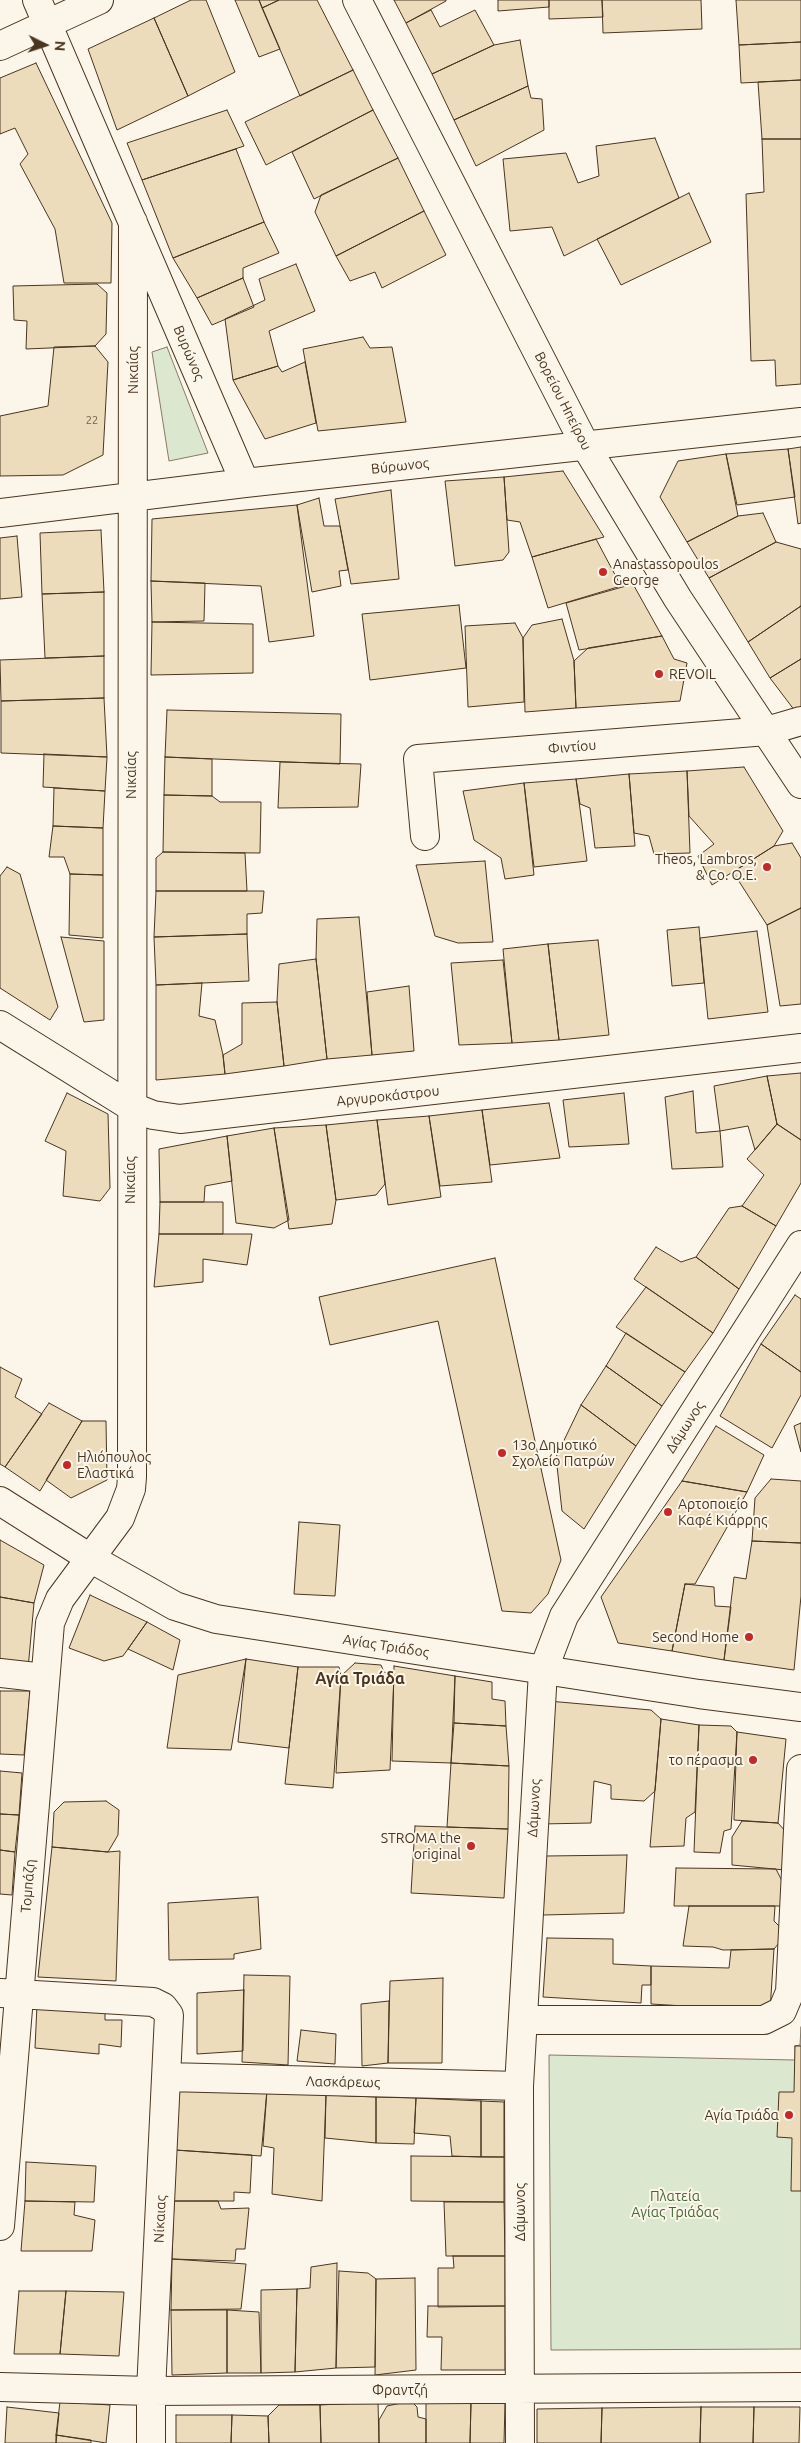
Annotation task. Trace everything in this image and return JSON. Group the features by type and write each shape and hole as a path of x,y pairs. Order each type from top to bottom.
{"street":[{"path":"0,46 42,12 99,0"},
{"name":"Βορείου Ηπείρου","path":"357,0 585,445 678,599 801,784"},
{"name":"Νικαίας","path":"42,12 133,222 130,1106 131,1489 120,1518 90,1558"},
{"name":"Βυρώνος","path":"133,222 245,483"},
{"name":"Βύρωνος","path":"0,513 245,483 801,422"},
{"name":"Φιντίου","path":"425,836 418,759 767,731 801,721"},
{"name":"Αργυροκάστρου","path":"0,1025 130,1106 153,1115 180,1119 801,1048"},
{"name":"Δάμωνος","path":"520,2443 519,2086 543,1671 564,1616 801,1245"},
{"name":"Αγίας Τριάδος","path":"0,1501 90,1558 175,1606 216,1619 543,1671 801,1707"},
{"name":"Τομπάζη","path":"0,2226 10,1993 50,1623 60,1599 90,1558"},
{"path":"0,1674 45,1678"},
{"path":"523,2020 764,2020 782,2011 790,1992 801,1769"},
{"name":"Νίκαιας","path":"10,1993 154,2002 163,2007 169,2015 151,2391 151,2443"},
{"name":"Λασκάρεως","path":"167,2077 519,2086"},
{"name":"Φραντζή","path":"0,2387 151,2391 801,2387"}],"green space":[{"path":"167,347 208,453 169,461 152,352"},
{"name":"Πλατεία Αγίας Τριάδας","path":"801,2027 801,2349 551,2350 549,2055 795,2060 795,2046 800,2045"}],"building":[{"path":"191,0 206,0 235,72 188,96 154,18"},
{"path":"235,0 259,0 280,49 259,57"},
{"path":"259,0 279,0 262,8"},
{"path":"279,0 317,0 353,70 300,96 262,8"},
{"path":"394,0 446,0 446,1 406,23"},
{"path":"498,0 549,0 549,7 498,11"},
{"path":"549,0 602,0 603,17 549,19"},
{"path":"602,0 701,0 702,29 603,33"},
{"path":"736,0 801,0 801,42 739,45"},
{"path":"431,10 440,27 475,10 494,45 432,74 406,23"},
{"path":"154,18 188,96 117,130 88,49"},
{"path":"520,40 528,86 454,120 432,74 494,45"},
{"path":"801,42 801,80 741,83 739,45"},
{"path":"36,63 112,223 111,283 64,283 55,229 20,164 28,154 15,128 0,134 0,78"},
{"path":"353,70 373,110 266,165 245,122"},
{"path":"801,80 801,139 762,139 758,82"},
{"path":"528,86 531,98 542,99 544,130 476,166 454,120"},
{"path":"227,110 244,146 142,180 127,143"},
{"path":"373,110 398,158 314,199 292,152"},
{"path":"655,138 679,198 564,256 552,227 510,231 503,159 566,153 578,183 599,176 596,146"},
{"path":"762,139 801,139 801,384 776,386 775,360 751,361 746,194 764,192"},
{"path":"236,149 264,222 173,258 142,180"},
{"path":"398,158 424,211 336,256 315,212 321,195"},
{"path":"689,193 711,242 621,285 597,239"},
{"path":"424,211 446,255 382,288 375,272 350,281 336,256"},
{"path":"264,222 279,253 243,268 243,278 197,298 173,258"},
{"path":"296,264 315,311 269,331 278,366 233,380 225,319 265,300 259,279"},
{"path":"243,278 254,307 212,325 197,298"},
{"path":"97,284 107,293 106,334 95,346 26,349 27,321 14,320 13,286"},
{"path":"363,337 370,348 392,347 406,422 318,431 303,349"},
{"path":"95,346 108,362 103,455 63,475 0,476 0,416 48,406 54,347"},
{"path":"305,362 316,423 265,439 233,380 278,366 282,372"},
{"path":"801,447 801,523 798,524 788,449"},
{"path":"788,449 795,497 737,505 726,454"},
{"path":"726,454 738,516 687,542 660,497 678,461"},
{"path":"563,471 604,537 532,557 520,522 507,520 504,477"},
{"path":"504,477 509,552 503,560 455,566 445,481"},
{"path":"391,490 399,579 351,584 335,499"},
{"path":"319,498 324,526 340,526 348,570 339,571 341,586 312,592 297,505"},
{"path":"297,505 314,636 269,642 261,586 151,581 152,519"},
{"path":"763,513 776,542 709,578 687,542 738,516"},
{"path":"101,530 104,592 42,594 40,533"},
{"path":"17,536 22,597 0,599 0,538"},
{"path":"596,539 621,586 548,608 532,557"},
{"path":"776,542 801,549 801,606 748,642 709,578"},
{"path":"151,581 205,583 204,621 152,622"},
{"path":"633,584 662,636 579,650 566,603"},
{"path":"104,592 104,656 45,658 42,594"},
{"path":"459,605 466,668 370,680 362,614"},
{"path":"801,606 801,659 770,678 748,642"},
{"path":"562,619 574,661 576,708 525,712 523,638 532,625"},
{"path":"152,622 253,624 253,673 151,675"},
{"path":"515,623 523,638 524,702 468,707 465,626"},
{"path":"662,636 674,659 687,663 680,701 576,708 574,661 588,648"},
{"path":"104,656 104,698 1,701 0,660"},
{"path":"801,659 801,709 795,711 770,678"},
{"path":"104,698 107,757 1,753 1,701"},
{"path":"167,710 341,714 340,764 165,757"},
{"path":"44,754 107,757 105,791 43,787"},
{"path":"165,757 212,759 212,796 164,795"},
{"path":"280,762 361,764 358,807 278,808"},
{"path":"744,767 783,831 774,846 712,885 698,856 714,844 689,816 687,771"},
{"path":"687,771 690,853 654,854 649,836 634,833 629,774"},
{"path":"629,774 635,846 595,848 590,808 580,804 576,779"},
{"path":"576,779 587,861 534,867 524,783"},
{"path":"524,783 534,875 505,879 501,858 474,840 463,791"},
{"path":"54,788 105,791 103,828 53,826"},
{"path":"164,795 212,796 220,802 261,802 260,853 163,852"},
{"path":"53,826 103,828 103,875 70,874 64,857 49,857"},
{"path":"792,843 801,858 801,908 767,925 733,872 774,846"},
{"path":"163,852 245,853 247,891 156,891 156,858"},
{"path":"485,861 493,942 458,943 435,936 416,865"},
{"path":"7,867 20,874 58,1007 50,1020 0,988 0,876"},
{"path":"70,874 103,875 103,938 69,935"},
{"path":"156,891 264,891 262,913 247,914 247,934 154,937"},
{"path":"801,908 801,1004 780,1006 767,925"},
{"path":"359,917 372,1055 327,1059 316,959 317,919"},
{"path":"699,927 704,983 672,986 667,930"},
{"path":"757,931 768,1012 708,1019 700,938"},
{"path":"247,934 249,981 156,985 154,937"},
{"path":"61,937 104,941 104,1020 84,1022"},
{"path":"598,940 609,1035 559,1040 548,944"},
{"path":"548,944 559,1040 512,1043 503,949"},
{"path":"316,959 327,1059 284,1066 277,1002 279,964"},
{"path":"503,960 512,1043 459,1045 451,963"},
{"path":"202,983 199,1016 215,1020 225,1074 156,1080 156,985"},
{"path":"409,986 414,1051 372,1055 367,992"},
{"path":"277,1002 284,1066 225,1074 223,1055 242,1044 242,1003"},
{"path":"801,1073 801,1140 777,1124 767,1076"},
{"path":"767,1076 777,1124 755,1150 748,1126 720,1131 714,1086"},
{"path":"693,1091 696,1133 720,1131 723,1167 672,1169 665,1097"},
{"path":"67,1093 108,1114 110,1188 100,1201 63,1196 66,1151 45,1141"},
{"path":"624,1093 629,1144 569,1147 563,1100"},
{"path":"549,1103 560,1158 490,1165 482,1110"},
{"path":"482,1110 492,1182 440,1186 429,1116"},
{"path":"429,1116 441,1197 388,1205 377,1120"},
{"path":"377,1120 385,1184 376,1195 336,1200 326,1125"},
{"path":"777,1124 801,1140 801,1183 776,1226 742,1206 764,1175 747,1159"},
{"path":"326,1125 336,1200 332,1224 289,1229 274,1128"},
{"path":"274,1128 289,1220 274,1228 236,1223 227,1136"},
{"path":"227,1136 232,1181 205,1186 204,1202 160,1202 159,1149"},
{"path":"160,1202 223,1202 223,1234 159,1234"},
{"path":"742,1206 776,1226 739,1289 696,1257 729,1208"},
{"path":"159,1234 252,1234 247,1265 203,1259 203,1282 154,1287"},
{"path":"656,1247 681,1262 696,1257 739,1289 713,1333 634,1279"},
{"name":"13ο Δημοτικό Σχολείο Πατρών","path":"495,1258 561,1560 548,1594 531,1613 502,1611 438,1321 330,1345 319,1297"},
{"path":"646,1287 713,1333 685,1372 616,1327"},
{"path":"795,1295 801,1299 801,1372 761,1344"},
{"path":"626,1333 685,1372 662,1406 606,1366"},
{"path":"761,1344 801,1372 801,1395 772,1448 720,1416"},
{"path":"606,1366 662,1406 636,1446 581,1405"},
{"path":"0,1367 22,1379 15,1397 42,1414 5,1467 0,1464"},
{"path":"49,1403 82,1421 40,1491 5,1467"},
{"path":"581,1405 636,1446 584,1529 562,1511 556,1457"},
{"path":"82,1421 106,1421 107,1480 71,1498 46,1480"},
{"path":"801,1423 801,1452 794,1426"},
{"path":"716,1426 764,1455 747,1492 682,1481"},
{"path":"771,1479 801,1481 801,1543 752,1541 755,1498"},
{"path":"682,1481 747,1492 695,1584 685,1584 672,1651 618,1643 601,1597"},
{"path":"299,1522 340,1525 335,1596 294,1594"},
{"path":"0,1540 44,1565 34,1603 0,1597"},
{"path":"752,1541 801,1543 801,1596 794,1670 724,1660 734,1577 746,1579"},
{"path":"685,1584 714,1587 715,1606 731,1607 724,1660 672,1651"},
{"path":"90,1595 147,1622 123,1656 104,1661 69,1648"},
{"path":"0,1597 34,1603 28,1669 0,1664"},
{"path":"147,1622 180,1640 173,1670 128,1649"},
{"path":"246,1659 298,1667 289,1748 238,1742"},
{"path":"246,1659 231,1750 167,1748 178,1675"},
{"path":"355,1663 381,1665 384,1672 394,1675 390,1770 336,1773 341,1676"},
{"path":"394,1666 455,1676 451,1763 392,1761"},
{"path":"298,1667 339,1667 341,1676 333,1788 285,1784"},
{"path":"455,1676 492,1682 492,1699 505,1701 506,1726 454,1723"},
{"path":"0,1691 30,1691 24,1755 0,1754"},
{"path":"548,1701 651,1710 661,1719 655,1791 644,1801 611,1799 611,1785 594,1781 591,1823 541,1824"},
{"path":"661,1719 699,1725 695,1812 686,1818 684,1846 650,1847"},
{"path":"454,1723 506,1726 509,1766 451,1763"},
{"path":"699,1725 731,1726 737,1732 731,1829 724,1831 720,1853 694,1852"},
{"path":"737,1732 786,1739 778,1823 734,1820"},
{"path":"451,1763 509,1766 508,1829 447,1827"},
{"path":"0,1771 22,1773 19,1815 0,1814"},
{"path":"106,1801 119,1810 118,1835 108,1852 52,1847 54,1812 64,1802"},
{"path":"0,1814 19,1815 15,1852 0,1850"},
{"path":"742,1821 778,1823 787,1833 785,1870 732,1865 732,1837"},
{"path":"415,1826 508,1829 504,1898 411,1893"},
{"path":"52,1847 108,1852 120,1851 116,1981 38,1977"},
{"path":"0,1850 15,1852 12,1895 0,1894"},
{"path":"627,1855 624,1913 543,1915 546,1856"},
{"path":"676,1868 776,1869 783,1883 783,1906 674,1906"},
{"path":"258,1897 261,1949 234,1954 234,1959 169,1960 168,1903"},
{"path":"689,1906 775,1906 774,1921 781,1928 779,1943 774,1949 723,1950 713,1947 683,1946"},
{"path":"547,1938 613,1939 613,1964 651,1966 651,1985 642,1985 641,2003 543,1997"},
{"path":"774,1949 770,2011 651,2004 651,1966 729,1968 731,1950"},
{"path":"244,1975 290,1976 288,2065 242,2062"},
{"path":"443,1978 442,2063 388,2063 390,1981"},
{"path":"244,1990 243,2051 197,2054 197,1993"},
{"path":"389,2001 388,2063 362,2066 361,2004"},
{"path":"37,2005 105,2011 105,2020 122,2020 121,2047 99,2044 99,2054 35,2048"},
{"path":"301,2030 336,2034 335,2064 297,2061"},
{"name":"Αγία Τριάδα","path":"795,2046 801,2046 801,2191 791,2191 792,2138 777,2137 779,2092 794,2092"},
{"path":"178,2089 267,2090 261,2156 175,2150"},
{"path":"315,2089 326,2095 322,2201 272,2194 274,2148 263,2146 267,2090"},
{"path":"326,2095 376,2097 376,2143 325,2138"},
{"path":"376,2097 416,2098 414,2144 376,2143"},
{"path":"416,2098 481,2101 481,2157 452,2156 450,2136 414,2133"},
{"path":"481,2101 504,2102 504,2157 481,2157"},
{"path":"175,2150 252,2155 250,2193 234,2192 234,2201 174,2201"},
{"path":"411,2156 504,2157 504,2202 411,2201"},
{"path":"26,2162 96,2166 94,2202 25,2201"},
{"path":"25,2201 75,2202 74,2215 95,2220 92,2251 21,2251"},
{"path":"174,2201 218,2201 221,2209 249,2208 245,2249 236,2249 235,2261 172,2259"},
{"path":"444,2202 504,2202 505,2256 446,2256"},
{"path":"453,2256 505,2256 505,2306 438,2307 438,2268 454,2268"},
{"path":"172,2259 246,2264 241,2309 171,2310"},
{"path":"337,2263 336,2368 295,2372 297,2289 310,2288 311,2267"},
{"path":"339,2271 368,2273 376,2279 375,2367 336,2368"},
{"path":"415,2278 416,2370 375,2375 376,2279"},
{"path":"297,2289 295,2372 261,2373 261,2290"},
{"path":"19,2291 66,2291 60,2354 14,2354"},
{"path":"66,2291 124,2292 119,2356 60,2354"},
{"path":"428,2306 505,2306 505,2370 441,2370 442,2337 427,2337"},
{"path":"171,2310 227,2310 227,2373 172,2375"},
{"path":"227,2310 259,2312 261,2373 227,2373"},
{"path":"426,2399 471,2402 470,2443 426,2443"},
{"path":"411,2401 417,2407 418,2417 426,2419 426,2443 379,2443 379,2420 387,2406"},
{"path":"60,2402 110,2405 106,2443 56,2435"},
{"path":"378,2402 379,2443 321,2443 320,2405"},
{"path":"471,2402 505,2403 504,2443 470,2443"},
{"path":"279,2405 320,2405 321,2443 269,2443 268,2416"},
{"path":"7,2407 59,2413 56,2443 5,2443"},
{"path":"701,2407 754,2407 753,2443 700,2443"},
{"path":"701,2407 700,2443 601,2443 602,2408"},
{"path":"754,2407 800,2407 799,2443 753,2443"},
{"path":"602,2408 601,2443 537,2443 537,2409"},
{"path":"176,2415 232,2415 231,2443 176,2443"},
{"path":"232,2415 268,2416 269,2443 231,2443"},
{"path":"56,2435 91,2440 91,2443 56,2443"}],"place":[{"name":"Anastassopoulos George","path":"603,572"},
{"name":"REVOIL","path":"659,674"},
{"name":"Theos, Lambros, & Co. O.E.","path":"767,867"},
{"name":"13ο Δημοτικό Σχολείο Πατρών","path":"502,1453"},
{"name":"Ηλιόπουλος Ελαστικά","path":"67,1465"},
{"name":"Αρτοποιείο Καφέ Κιάρρης","path":"668,1512"},
{"name":"Second Home","path":"749,1637"},
{"name":"το πέρασμα","path":"753,1760"},
{"name":"STROMA the original","path":"471,1846"},
{"name":"Αγία Τριάδα","path":"789,2115"}],"district":[{"name":"Αγία Τριάδα","path":"360,1679"}]}
